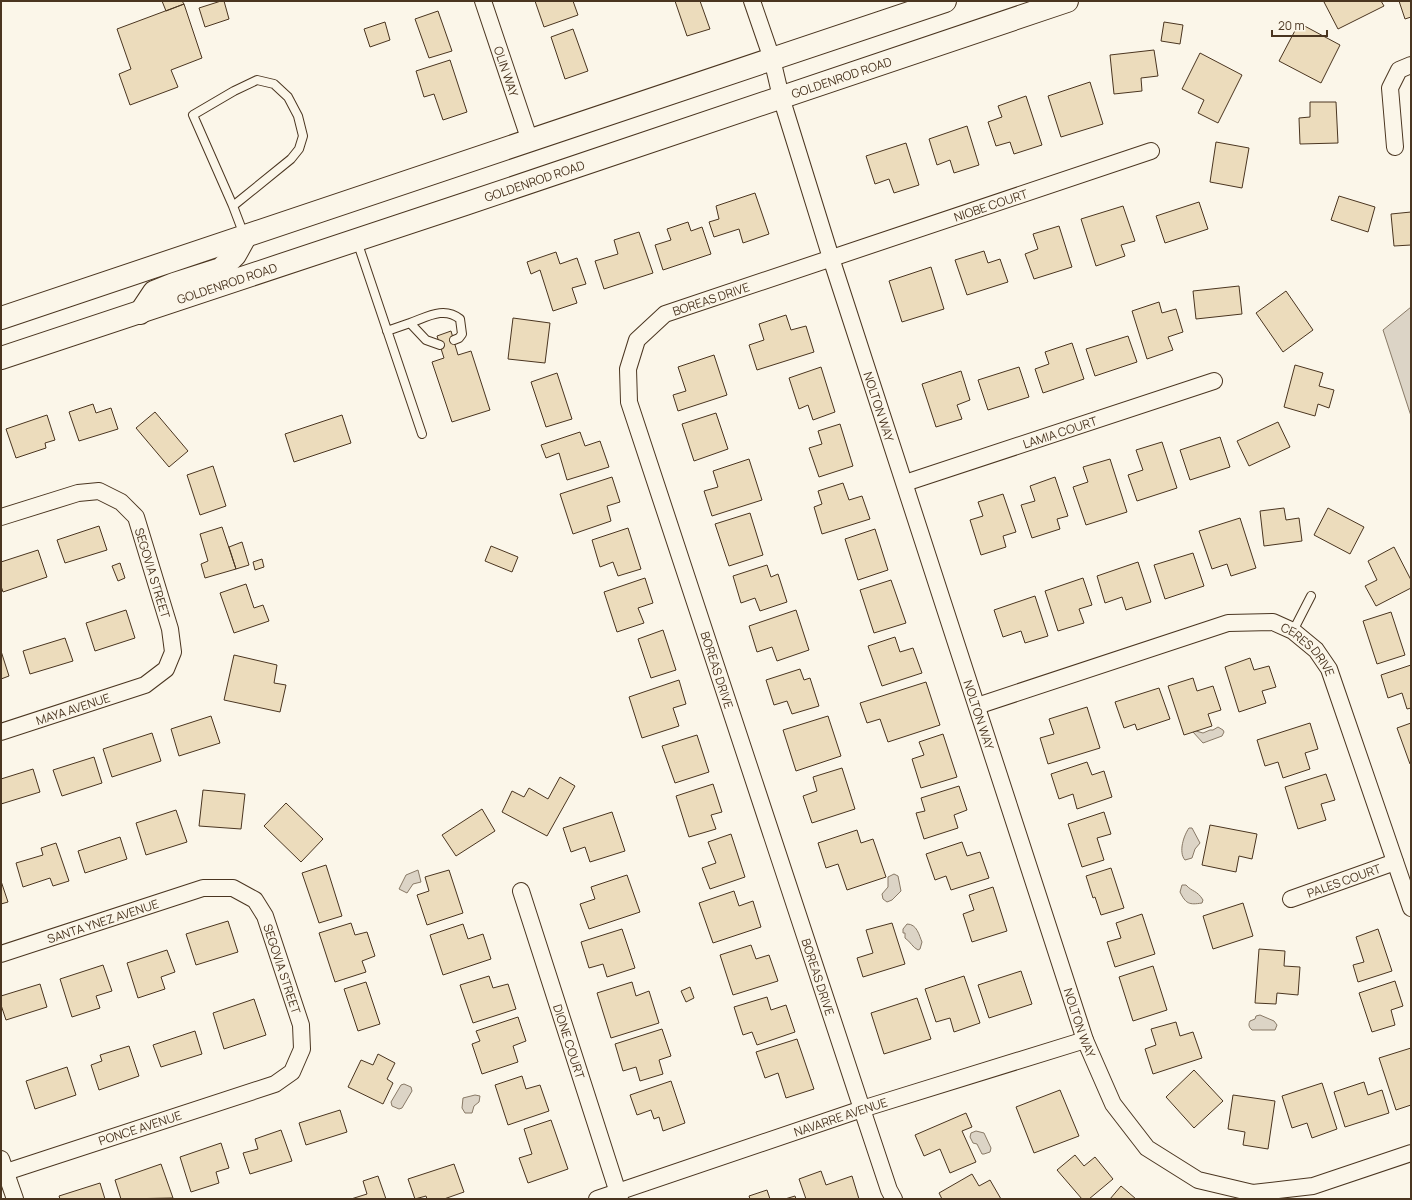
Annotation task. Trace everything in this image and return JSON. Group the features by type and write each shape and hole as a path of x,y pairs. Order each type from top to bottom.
{"main road":[{"path":"1,318 945,1"},
{"name":"GOLDENROD ROAD","path":"1,358 1067,1"},
{"path":"140,312 154,292 221,269 235,255 245,237"}],"street":[{"name":"OLIN WAY","path":"483,1 530,141"},
{"name":"NOLTON WAY","path":"752,1 772,59 781,97 831,258 1085,1040 1113,1104 1147,1148 1198,1180 1253,1193 1313,1186 1411,1153"},
{"path":"1395,147 1390,88 1399,70 1411,65"},
{"name":"NIOBE COURT","path":"831,258 1151,151"},
{"name":"BOREAS DRIVE","path":"831,258 665,314 637,340 628,369 629,402 862,1109 889,1190 894,1199"},
{"name":"LAMIA COURT","path":"905,483 1214,381"},
{"name":"SEGOVIA STREET","path":"1,517 78,493 98,490 122,502 136,517 170,629 173,652 166,669 145,685"},
{"name":"CERES DRIVE","path":"977,706 1228,623 1273,622 1293,631 1316,650 1329,669 1411,908"},
{"name":"MAYA AVENUE","path":"1,732 145,685"},
{"name":"PALES COURT","path":"1291,899 1395,862"},
{"name":"SEGOVIA STREET","path":"204,888 232,888 255,900 265,916 301,1025 302,1049 292,1072 275,1084"},
{"name":"SANTA YNEZ AVENUE","path":"1,954 204,888"},
{"name":"DIONE COURT","path":"521,891 619,1196"},
{"name":"NAVARRE AVENUE","path":"597,1199 619,1196 862,1109 1085,1040"},
{"name":"PONCE AVENUE","path":"3,1165 275,1084"},
{"path":"3,1165 15,1199"}],"lane":[{"path":"232,206 292,159 299,149 303,136 298,116 288,97 274,84 257,80 234,91 193,115 245,237"},
{"path":"357,240 422,434"},
{"path":"387,331 442,312 454,314 460,319 462,334 459,338 454,340"},
{"path":"410,323 426,340 440,345"},
{"path":"1293,631 1311,596"}],"shaded area":[{"path":"1411,307 1411,416 1383,330"},
{"path":"1218,727 1224,732 1222,736 1203,743 1193,732 1196,731 1203,733"},
{"path":"1189,828 1192,828 1200,843 1195,849 1192,858 1185,860 1182,853 1182,848 1185,835"},
{"path":"418,870 421,882 413,884 407,893 399,889 406,875"},
{"path":"894,874 898,876 901,891 892,900 887,902 883,899 882,894 888,887 888,877"},
{"path":"1182,885 1186,885 1199,894 1203,900 1202,903 1188,903 1180,892"},
{"path":"907,924 913,926 919,933 922,942 920,949 918,950 905,938 903,929"},
{"path":"1260,1015 1274,1021 1277,1025 1275,1030 1252,1030 1250,1028 1250,1021 1255,1019 1256,1016"},
{"path":"404,1084 411,1087 412,1091 402,1108 399,1109 392,1106 391,1102 401,1085"},
{"path":"475,1095 480,1096 479,1102 474,1106 472,1113 465,1113 462,1108 463,1098"},
{"path":"976,1131 984,1133 991,1148 990,1152 982,1154 977,1144 973,1143 970,1137 971,1133"}],"building":[{"path":"162,1 182,1 184,4 166,11"},
{"path":"224,1 229,19 205,27 199,8"},
{"path":"535,1 573,1 578,15 544,27"},
{"path":"675,1 700,1 710,29 687,36"},
{"path":"1381,1 1384,6 1338,29 1324,2"},
{"path":"1399,1 1411,1 1411,17 1405,19"},
{"path":"184,4 202,58 171,70 178,87 130,105 119,74 131,69 117,29"},
{"path":"438,11 452,51 429,58 415,19"},
{"path":"385,22 390,40 370,47 364,29"},
{"path":"1164,22 1183,25 1180,44 1161,41"},
{"path":"1299,23 1340,45 1321,83 1279,61"},
{"path":"573,29 588,71 565,79 551,37"},
{"path":"1154,50 1158,76 1141,78 1142,91 1114,94 1110,55"},
{"path":"1200,53 1242,75 1218,123 1198,113 1204,100 1182,89"},
{"path":"450,60 467,112 443,120 434,94 424,97 416,71"},
{"path":"1090,82 1103,124 1061,137 1048,96"},
{"path":"1026,96 1042,145 1014,154 1010,142 996,146 988,122 1002,117 998,106"},
{"path":"1310,102 1336,102 1338,143 1300,144 1299,118 1310,117"},
{"path":"967,126 979,165 954,173 950,160 937,165 929,139"},
{"path":"1216,142 1249,148 1242,188 1210,182"},
{"path":"906,143 919,185 894,193 889,179 875,184 866,156"},
{"path":"755,193 769,234 743,243 739,229 714,237 709,222 719,219 716,206"},
{"path":"1339,196 1375,207 1368,232 1331,220"},
{"path":"1199,202 1208,229 1165,243 1156,216"},
{"path":"1123,206 1135,241 1121,245 1125,256 1096,266 1081,219"},
{"path":"1411,212 1411,245 1394,246 1391,214"},
{"path":"688,222 691,231 702,227 711,254 663,270 655,245 671,240 667,229"},
{"path":"1059,226 1072,267 1034,279 1025,254 1038,249 1033,234"},
{"path":"639,232 653,273 604,289 595,261 618,254 614,240"},
{"path":"984,251 988,263 1000,259 1008,282 967,295 955,260"},
{"path":"556,252 560,264 577,258 586,284 572,288 577,303 553,311 540,270 531,274 527,262"},
{"path":"931,267 944,309 902,322 889,281"},
{"path":"1239,286 1242,314 1196,319 1193,291"},
{"path":"1286,291 1313,330 1283,352 1256,313"},
{"path":"1159,302 1162,313 1176,309 1183,332 1168,337 1173,350 1147,359 1132,311"},
{"path":"786,315 791,330 806,326 814,352 757,370 749,345 764,340 759,324"},
{"path":"513,318 550,323 545,363 508,359"},
{"path":"451,331 458,355 471,351 490,410 452,422 432,362 444,358 437,336"},
{"path":"1128,336 1137,362 1095,376 1086,349"},
{"path":"1072,343 1084,379 1043,393 1035,369 1049,364 1045,352"},
{"path":"714,355 727,395 678,411 673,395 686,391 678,367"},
{"path":"1295,365 1323,373 1319,386 1334,390 1329,408 1318,404 1315,416 1284,407"},
{"path":"821,367 835,412 813,420 808,405 799,409 789,378"},
{"path":"1019,367 1029,397 988,410 978,380"},
{"path":"961,371 970,400 957,405 962,419 936,427 922,384"},
{"path":"557,373 572,419 546,427 531,382"},
{"path":"93,404 96,413 111,408 118,429 79,441 69,412"},
{"path":"155,412 188,451 169,467 136,428"},
{"path":"716,413 728,449 694,461 682,424"},
{"path":"47,415 55,440 45,443 46,448 16,458 6,429"},
{"path":"342,415 351,443 294,462 285,434"},
{"path":"1278,422 1290,447 1249,466 1237,441"},
{"path":"840,424 853,466 819,477 809,448 822,444 818,431"},
{"path":"580,432 585,446 600,441 609,467 567,480 559,453 546,458 541,445"},
{"path":"1220,437 1230,467 1190,480 1180,450"},
{"path":"1162,442 1177,488 1137,501 1128,475 1143,470 1136,450"},
{"path":"749,459 762,500 712,516 704,491 718,487 713,471"},
{"path":"1110,459 1127,512 1086,525 1073,487 1088,482 1083,467"},
{"path":"213,466 226,506 200,515 187,475"},
{"path":"612,477 620,502 607,506 611,521 573,534 560,494"},
{"path":"1055,477 1068,516 1057,519 1060,529 1032,538 1021,505 1035,501 1030,486"},
{"path":"843,483 849,500 862,496 870,519 822,534 814,507 822,504 818,491"},
{"path":"1003,494 1016,532 1003,536 1006,547 981,555 970,520 983,516 978,502"},
{"path":"1284,508 1286,520 1299,518 1302,541 1264,546 1260,511"},
{"path":"1328,508 1364,527 1350,554 1314,535"},
{"path":"750,513 763,555 729,566 715,524"},
{"path":"1240,518 1256,568 1231,576 1227,564 1212,569 1199,531"},
{"path":"99,526 107,550 65,563 57,540"},
{"path":"222,527 236,569 205,578 201,564 208,561 200,534"},
{"path":"628,528 641,569 618,576 613,562 600,567 592,540"},
{"path":"875,529 888,570 858,580 845,539"},
{"path":"242,542 249,565 236,569 229,547"},
{"path":"491,546 518,557 512,572 485,561"},
{"path":"1394,547 1411,580 1411,588 1376,606 1365,586 1377,580 1368,561"},
{"path":"38,550 47,577 3,592 1,586 1,562"},
{"path":"1193,553 1204,586 1165,599 1154,565"},
{"path":"262,559 264,567 255,570 253,562"},
{"path":"1138,562 1151,602 1126,610 1122,597 1105,603 1097,576"},
{"path":"120,563 125,578 118,581 112,566"},
{"path":"767,565 771,577 778,574 787,602 760,611 755,598 741,603 733,576"},
{"path":"645,578 653,603 638,608 644,623 617,632 604,592"},
{"path":"1083,578 1092,605 1079,609 1084,623 1058,631 1045,591"},
{"path":"891,580 906,623 874,633 860,590"},
{"path":"246,584 254,608 263,605 269,621 234,633 220,593"},
{"path":"1035,596 1048,636 1025,643 1021,631 1003,637 994,610"},
{"path":"126,610 135,638 95,651 86,623"},
{"path":"796,610 809,650 777,661 772,647 757,652 749,626"},
{"path":"1391,612 1405,655 1377,664 1363,621"},
{"path":"663,630 676,670 651,678 638,639"},
{"path":"895,637 900,652 913,648 922,673 882,686 868,646"},
{"path":"65,638 73,661 30,674 23,651"},
{"path":"1,651 9,676 1,679"},
{"path":"234,655 277,665 274,683 286,685 280,712 224,700"},
{"path":"1250,658 1254,670 1269,666 1276,687 1262,691 1266,703 1239,712 1225,667"},
{"path":"1411,665 1411,708 1407,709 1402,693 1388,698 1381,675"},
{"path":"800,669 804,680 810,678 819,706 792,714 787,701 774,705 766,680"},
{"path":"1193,678 1197,691 1213,686 1221,710 1208,714 1212,726 1184,735 1168,686"},
{"path":"679,680 686,704 673,708 679,726 642,738 629,697"},
{"path":"926,682 940,725 888,742 880,719 867,723 860,703"},
{"path":"1159,688 1170,719 1137,730 1135,724 1124,728 1115,702"},
{"path":"1087,707 1100,748 1048,764 1040,738 1054,734 1049,719"},
{"path":"211,716 220,743 179,756 171,729"},
{"path":"828,716 841,756 796,771 783,730"},
{"path":"1310,723 1318,749 1305,753 1310,769 1283,778 1278,762 1265,766 1257,740"},
{"path":"1411,723 1411,763 1410,764 1397,728"},
{"path":"152,733 161,761 112,777 103,749"},
{"path":"943,734 957,777 921,788 912,759 924,755 919,742"},
{"path":"697,735 709,772 675,783 662,746"},
{"path":"94,757 102,783 62,796 53,770"},
{"path":"1087,762 1092,775 1104,771 1112,797 1077,809 1073,794 1059,799 1051,774"},
{"path":"842,768 855,809 812,823 803,796 817,791 813,777"},
{"path":"33,769 40,792 1,804 1,779"},
{"path":"1326,774 1335,800 1321,804 1326,820 1298,829 1285,787"},
{"path":"560,777 575,786 547,836 502,812 512,791 524,797 529,788 548,799"},
{"path":"713,784 722,812 711,815 716,829 689,837 676,796"},
{"path":"959,786 967,810 954,815 958,828 924,839 916,813 925,811 921,798"},
{"path":"203,790 245,794 241,829 199,826"},
{"path":"286,803 323,839 301,862 264,826"},
{"path":"482,809 495,831 456,856 442,835"},
{"path":"176,810 187,842 146,855 136,823"},
{"path":"612,812 625,851 590,862 585,847 571,852 563,828"},
{"path":"1104,812 1111,834 1097,838 1104,860 1082,867 1068,824"},
{"path":"1210,825 1257,834 1252,859 1239,856 1236,872 1202,865"},
{"path":"857,830 861,843 873,839 886,877 847,890 838,864 826,868 818,843"},
{"path":"731,834 745,877 710,889 702,868 716,863 708,842"},
{"path":"120,837 127,859 85,873 78,851"},
{"path":"962,842 967,856 980,852 989,878 951,890 946,876 935,880 926,854"},
{"path":"56,843 69,881 53,886 50,878 23,887 16,863 43,855 41,848"},
{"path":"326,865 342,916 319,923 302,873"},
{"path":"1111,868 1124,908 1101,915 1095,897 1093,898 1086,876"},
{"path":"449,870 463,913 427,925 417,895 429,891 425,877"},
{"path":"627,875 640,912 589,929 580,904 595,899 591,887"},
{"path":"1,881 8,902 1,904"},
{"path":"993,887 1007,931 972,942 963,914 974,910 969,895"},
{"path":"734,891 739,906 753,901 761,927 713,943 699,903"},
{"path":"1243,903 1253,936 1213,949 1203,916"},
{"path":"1142,914 1155,954 1115,967 1107,942 1121,938 1116,923"},
{"path":"228,921 238,952 196,965 186,934"},
{"path":"351,923 355,935 367,932 375,956 362,961 366,972 335,982 319,933"},
{"path":"892,923 905,964 863,977 857,958 873,953 866,930"},
{"path":"463,924 468,939 483,934 491,959 443,975 430,935"},
{"path":"622,929 635,968 607,977 603,964 589,968 581,942"},
{"path":"1378,929 1392,971 1358,982 1353,965 1364,962 1356,937"},
{"path":"751,945 756,959 769,955 778,981 733,995 720,955"},
{"path":"1259,949 1285,951 1284,966 1300,967 1298,995 1277,993 1276,1004 1255,1003"},
{"path":"167,950 175,972 161,977 165,989 138,998 127,963"},
{"path":"103,965 112,991 96,996 100,1008 72,1017 60,979"},
{"path":"1153,966 1167,1010 1133,1021 1119,977"},
{"path":"1021,971 1032,1004 989,1018 978,985"},
{"path":"489,976 493,988 508,984 516,1009 473,1023 460,985"},
{"path":"964,976 980,1023 954,1032 950,1018 936,1022 925,989"},
{"path":"1395,981 1403,1006 1391,1010 1395,1025 1372,1032 1359,993"},
{"path":"366,982 380,1024 358,1031 344,989"},
{"path":"632,982 636,996 649,991 659,1023 611,1038 597,993"},
{"path":"40,984 47,1007 6,1020 1,1005 1,996"},
{"path":"690,987 694,998 686,1002 681,991"},
{"path":"767,997 771,1010 786,1005 795,1032 757,1045 752,1032 743,1035 734,1007"},
{"path":"917,998 931,1039 884,1054 871,1013"},
{"path":"254,999 266,1035 224,1049 213,1013"},
{"path":"518,1017 526,1041 513,1046 518,1062 482,1074 472,1044 480,1041 476,1031"},
{"path":"1176,1022 1180,1036 1193,1032 1202,1058 1153,1074 1145,1049 1156,1045 1151,1029"},
{"path":"662,1029 671,1056 659,1060 663,1074 640,1081 636,1067 623,1071 615,1044"},
{"path":"195,1031 202,1054 161,1067 153,1045"},
{"path":"797,1039 814,1089 786,1098 778,1073 765,1078 756,1052"},
{"path":"129,1046 139,1076 99,1090 91,1065 102,1061 100,1055"},
{"path":"1411,1048 1411,1105 1396,1110 1379,1058"},
{"path":"378,1054 395,1063 387,1079 393,1083 383,1104 348,1087 361,1060 373,1065"},
{"path":"67,1067 76,1095 35,1109 26,1081"},
{"path":"1194,1070 1223,1101 1194,1128 1166,1097"},
{"path":"522,1076 526,1089 540,1085 549,1111 508,1125 495,1085"},
{"path":"671,1081 685,1123 663,1131 659,1117 654,1119 651,1110 637,1115 630,1095"},
{"path":"1364,1082 1368,1095 1382,1090 1389,1113 1345,1127 1334,1092"},
{"path":"1322,1083 1337,1129 1312,1138 1307,1123 1292,1128 1282,1096"},
{"path":"1060,1090 1079,1136 1034,1153 1016,1107"},
{"path":"1233,1095 1275,1101 1268,1149 1243,1145 1245,1132 1228,1129"},
{"path":"340,1110 347,1132 306,1145 299,1123"},
{"path":"966,1113 972,1127 962,1131 976,1162 950,1173 940,1149 924,1156 915,1135"},
{"path":"551,1120 568,1169 528,1183 519,1158 532,1154 524,1129"},
{"path":"281,1130 292,1161 250,1174 243,1153 258,1149 255,1139"},
{"path":"221,1143 229,1168 216,1172 219,1183 191,1192 180,1157"},
{"path":"1075,1155 1084,1166 1095,1157 1113,1179 1089,1199 1082,1199 1057,1170"},
{"path":"161,1164 173,1198 121,1199 115,1180"},
{"path":"454,1164 464,1192 444,1199 427,1199 426,1196 415,1199 408,1179"},
{"path":"821,1171 826,1185 852,1176 859,1199 806,1199 799,1179"},
{"path":"972,1174 979,1186 990,1180 1001,1199 942,1199 939,1193"},
{"path":"378,1176 386,1199 351,1199 367,1194 363,1181"},
{"path":"100,1183 105,1199 60,1199 59,1196"},
{"path":"1121,1186 1136,1199 1110,1199"},
{"path":"767,1190 770,1199 750,1199 749,1196"},
{"path":"795,1196 796,1199 785,1199"}]}
